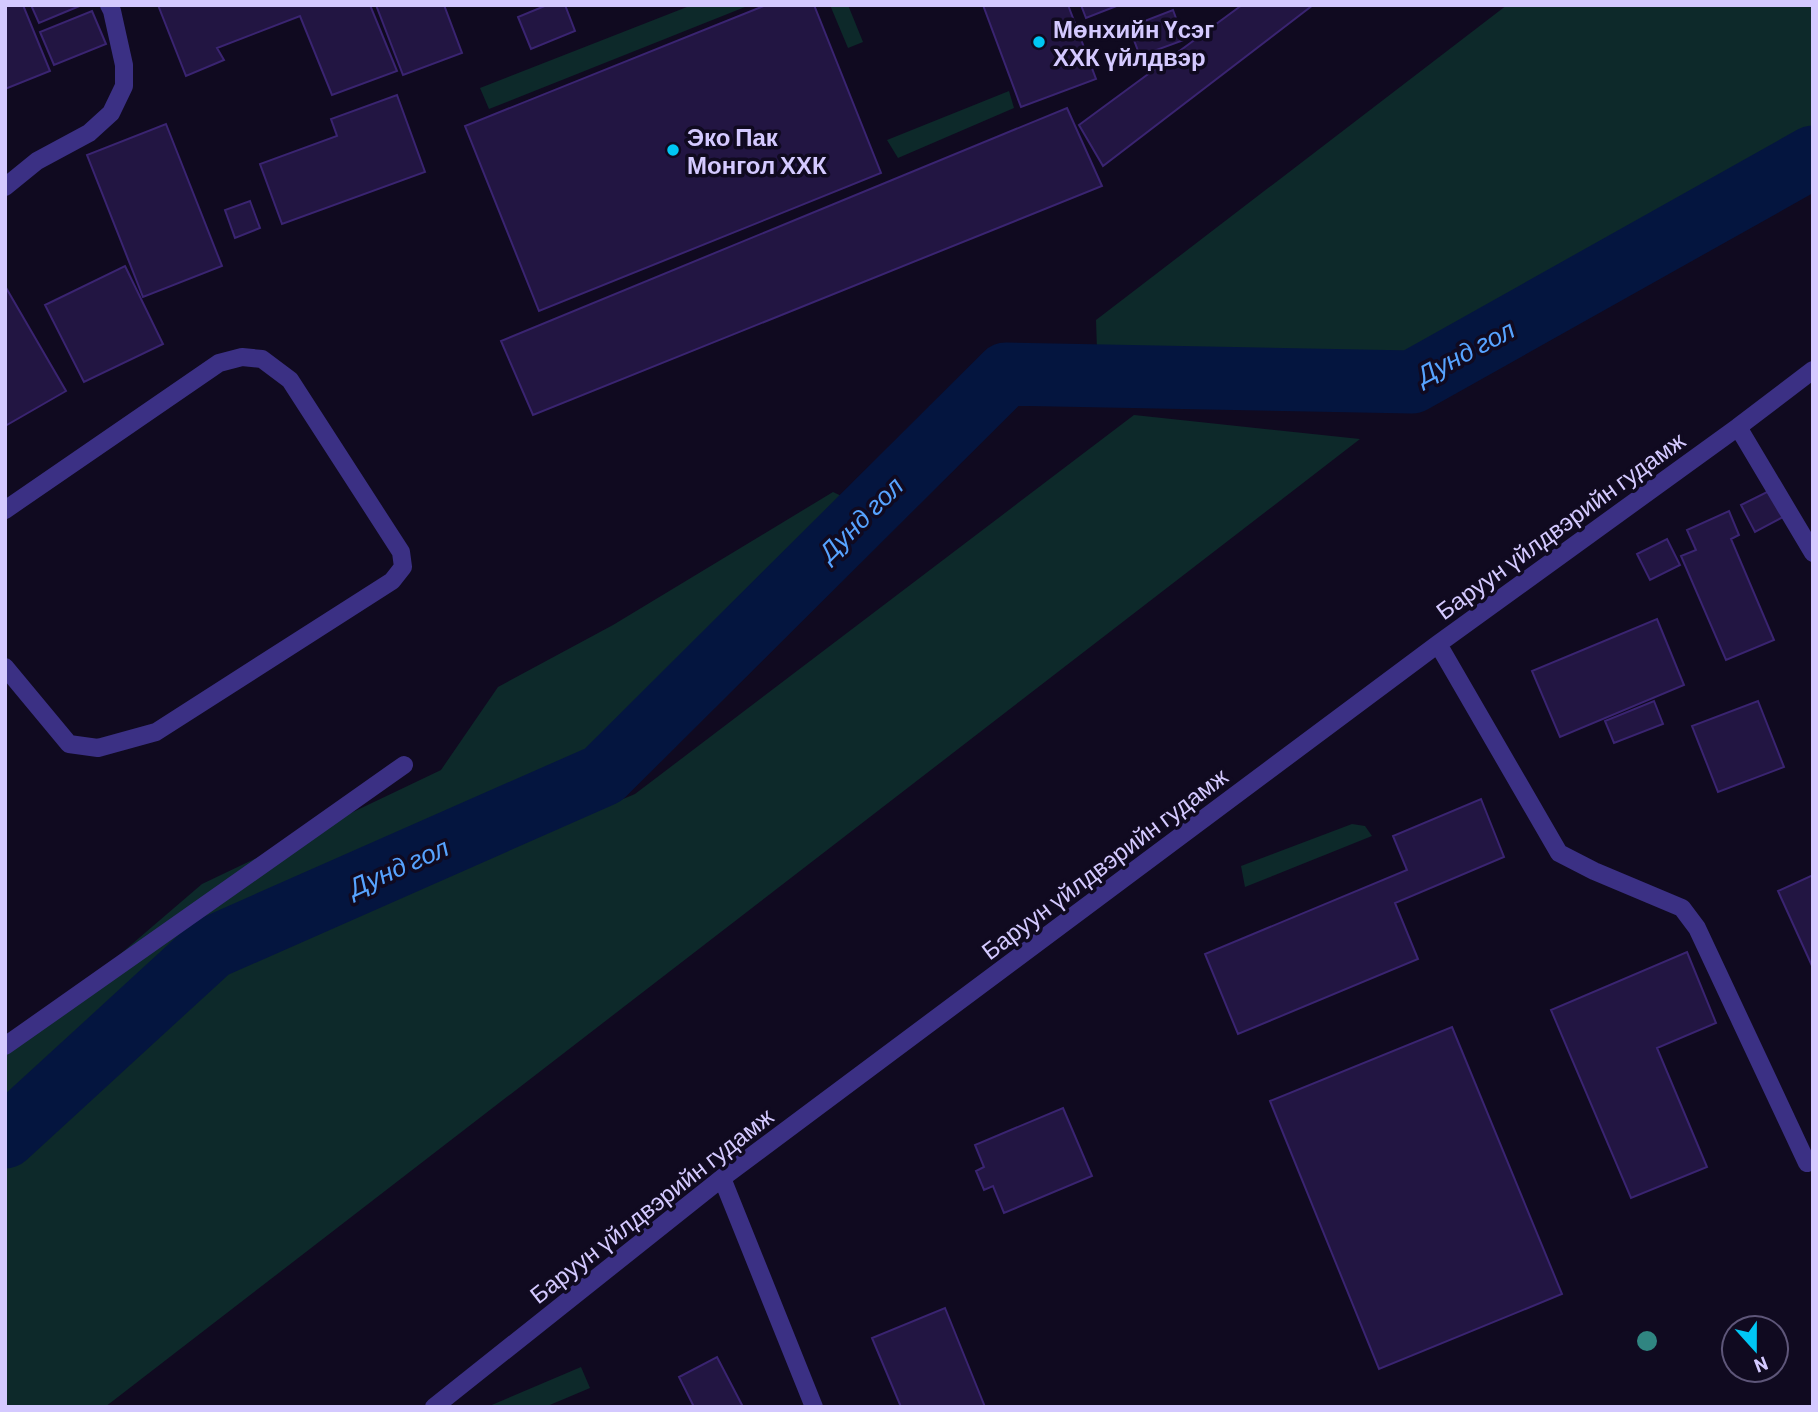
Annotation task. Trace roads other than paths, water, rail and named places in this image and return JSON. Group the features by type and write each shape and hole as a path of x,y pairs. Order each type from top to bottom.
{"street":[{"path":"5,187 37,161 89,132 111,113 124,86 124,65 109,5"},
{"path":"5,510 219,363 242,357 261,359 290,380 401,552 403,567 392,581 156,732 98,748 69,744 5,667"},
{"name":"Баруун үйлдвэрийн гудамж","path":"434,1407 722,1178 1438,644 1813,370"},
{"path":"1738,427 1813,553"},
{"path":"1438,644 1559,853 1605,876 1682,908 1697,928 1807,1163"},
{"path":"5,1046 404,765"},
{"path":"722,1178 814,1407"}],"waterway":[{"name":"Дунд гол","path":"5,1137 211,948 603,775 1006,374 1412,382 1813,157"}],"place":[{"name":"Мөнхийн Үсэг ХХК үйлдвэр","path":"1039,42"},
{"name":"Эко Пак Монгол ХХК","path":"673,150"}]}
